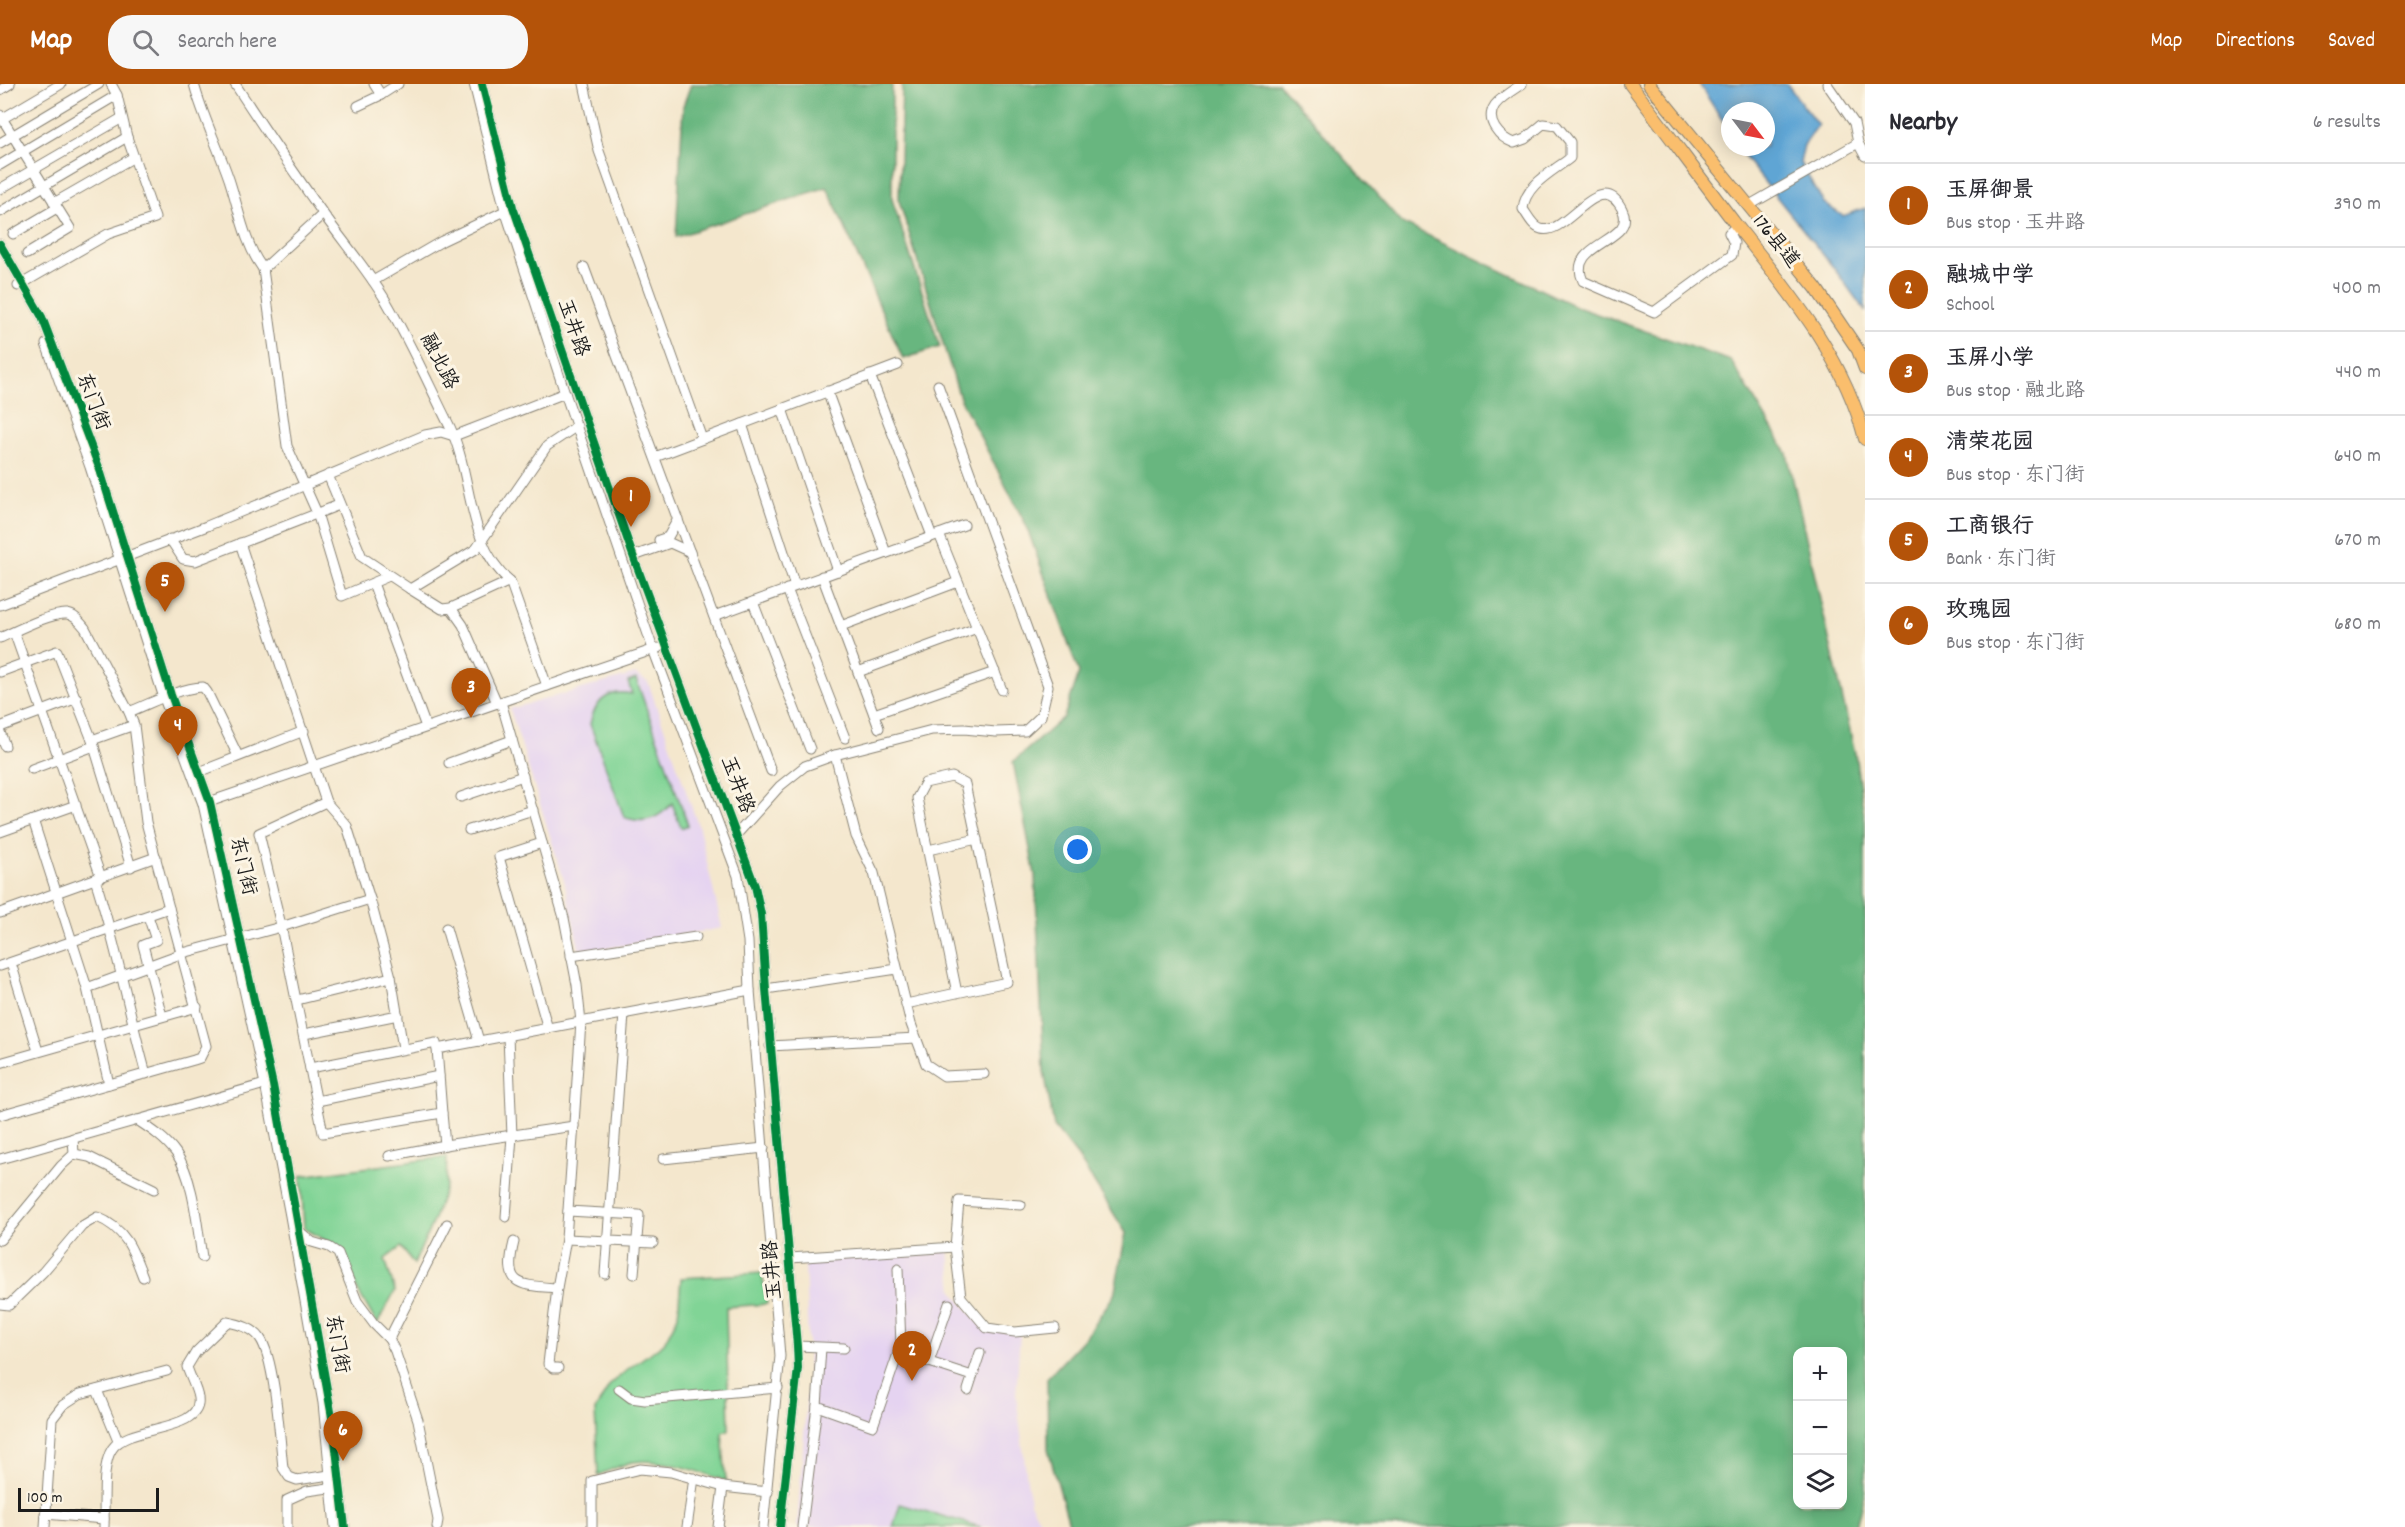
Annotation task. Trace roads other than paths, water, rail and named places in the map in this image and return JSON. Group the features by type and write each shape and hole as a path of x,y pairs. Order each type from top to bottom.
{"main road":[{"name":"176县道","path":"1630,84 1737,226 1785,285 1834,360 1865,439"},
{"name":"176县道","path":"1649,84 1816,288 1858,350 1865,369"}],"street":[{"path":"0,90 10,84"},
{"path":"27,254 70,228 1,118 61,84"},
{"path":"0,143 99,84"},
{"path":"20,285 108,234 155,218 122,118 117,95 111,84"},
{"path":"194,84 203,117 219,151 247,236 263,268 287,446 316,513 342,596 389,576"},
{"name":"融北路","path":"235,84 323,214 373,281 415,355 454,435 483,540 498,570 510,581 547,686"},
{"path":"374,84 381,95"},
{"path":"358,106 398,84"},
{"name":"玉井路","path":"474,84 509,209 566,393 654,649 738,876 748,941 780,1356 763,1527"},
{"name":"玉井路","path":"482,84 509,209 632,553 737,834 755,886 761,914 770,1046 797,1346 796,1389 780,1527"},
{"path":"584,84 599,151 702,439"},
{"path":"1522,84 1495,105 1492,113 1496,132 1504,139 1514,143 1525,138 1543,124 1557,126 1570,142 1570,158 1529,190 1524,199 1523,209 1535,226 1544,231 1556,227 1597,196 1615,199 1623,210 1625,220 1622,229 1585,255 1580,264 1583,280 1654,312 1732,255 1734,243 1729,233 1737,226"},
{"path":"1827,84 1854,123 1858,143 1865,156"},
{"path":"0,165 117,95"},
{"path":"0,189 122,118"},
{"path":"0,212 128,137"},
{"path":"1749,206 1858,143"},
{"path":"13,234 134,156"},
{"path":"373,281 442,241 509,209"},
{"path":"263,268 323,214"},
{"name":"东门街","path":"0,244 37,319 124,556 167,696 207,803 273,1085 333,1423 335,1527"},
{"name":"东门街","path":"0,256 20,285"},
{"path":"584,267 771,771"},
{"path":"655,457 897,365"},
{"path":"870,375 935,535 958,582 1002,690"},
{"path":"737,834 780,786 805,766 835,755 932,730 1025,731 1041,716 1048,686 938,385"},
{"path":"827,392 886,553"},
{"path":"0,604 305,486 425,435 441,432 454,435 566,393"},
{"path":"782,409 838,570"},
{"path":"742,424 791,588 845,738"},
{"path":"410,589 476,549 547,446 577,426"},
{"path":"328,475 362,557 442,609 451,609 510,581"},
{"path":"170,539 183,559 195,561 339,505"},
{"path":"632,553 668,537 678,519"},
{"path":"714,616 964,525"},
{"path":"240,543 326,802 346,826 370,898 391,977 403,1048"},
{"path":"632,553 670,543 690,552"},
{"path":"822,576 879,728"},
{"path":"841,626 958,582"},
{"path":"373,583 426,727"},
{"path":"753,602 810,750"},
{"path":"451,609 463,625 499,703 512,740 564,918 581,1022 566,1239 557,1288 548,1364 553,1368 558,1368"},
{"path":"0,638 54,616 67,614 77,619 85,628 129,712 134,725 146,822 183,953 206,1046 200,1058 0,1115"},
{"path":"858,672 977,628"},
{"path":"14,632 76,805 98,878 132,1025 146,1074"},
{"path":"207,803 666,645"},
{"path":"0,672 57,651 93,743 131,867"},
{"path":"874,714 994,672"},
{"path":"129,712 167,696 195,687 203,687 238,756"},
{"path":"0,727 77,698"},
{"path":"32,769 60,759 134,725"},
{"path":"197,773 304,731"},
{"path":"0,732 5,746"},
{"path":"449,762 512,740"},
{"path":"835,755 856,836 874,873 906,1004 926,1064 944,1076 984,1074"},
{"path":"461,797 523,776"},
{"path":"906,1004 957,993 1007,982 965,784 952,777 925,783 917,798 957,993"},
{"path":"326,802 259,833 297,1000 323,1133 442,1113"},
{"path":"0,832 76,805"},
{"path":"469,830 533,810"},
{"path":"33,820 87,987 96,1035 109,1084"},
{"path":"928,850 976,839"},
{"path":"542,843 499,857 548,1029"},
{"path":"0,913 156,857"},
{"path":"87,987 183,953 281,927 370,898"},
{"path":"0,966 169,908"},
{"path":"148,916 156,940 143,945 162,1017"},
{"path":"446,928 479,1041"},
{"path":"571,956 696,937"},
{"name":"东门街","path":"237,938 290,1216 335,1474"},
{"path":"11,963 38,1051"},
{"path":"766,989 897,969"},
{"path":"297,1000 391,977"},
{"path":"437,1049 750,990"},
{"path":"0,1063 197,1007"},
{"path":"605,1274 624,1014"},
{"path":"304,1034 398,1015"},
{"path":"506,1217 513,1136 508,1036"},
{"path":"770,1046 916,1038"},
{"path":"310,1068 436,1043 445,1146"},
{"path":"317,1101 439,1076"},
{"path":"0,1159 265,1084"},
{"path":"137,1120 159,1134 177,1153 187,1175 202,1257"},
{"path":"389,1156 574,1126"},
{"path":"0,1240 74,1154 73,1138"},
{"path":"663,1159 764,1148"},
{"path":"74,1154 114,1168 154,1189"},
{"path":"1021,1205 959,1201 955,1247 961,1297 987,1328 1015,1332 1055,1328"},
{"path":"568,1211 639,1215 634,1274"},
{"path":"290,1216 299,1231 312,1242 338,1252 357,1301 374,1324 389,1339 418,1420 438,1520 437,1527"},
{"path":"0,1304 9,1305 43,1272 82,1226 97,1217 110,1222 124,1234 133,1249 143,1277"},
{"path":"389,1339 447,1224"},
{"path":"566,1239 653,1243"},
{"path":"514,1242 509,1270 514,1279 525,1284 557,1288"},
{"path":"790,1258 955,1247"},
{"path":"817,1406 873,1426 891,1368 899,1352 901,1326 898,1269"},
{"path":"929,1362 949,1304"},
{"path":"45,1514 104,1523 107,1458 118,1441 125,1436 178,1424 189,1418 196,1410 199,1399 187,1368 196,1352 227,1322 251,1330 261,1339 274,1390 283,1468 289,1478 297,1480 335,1474"},
{"path":"797,1346 844,1348"},
{"path":"802,1527 817,1406 820,1348"},
{"path":"899,1352 972,1376"},
{"path":"968,1390 980,1353"},
{"path":"45,1527 52,1419 63,1404 80,1394 166,1371"},
{"path":"619,1389 631,1398 645,1400 778,1388"},
{"path":"97,1390 118,1441"},
{"path":"592,1527 592,1481 640,1468 671,1472 723,1487 768,1492"},
{"path":"687,1527 694,1478"},
{"path":"287,1527 287,1500 307,1491 336,1487"},
{"name":"东门街","path":"336,1487 345,1527"},
{"path":"718,1527 723,1487"}],"water":[{"path":"1699,84 1787,84 1818,125 1804,145 1800,163 1824,203 1843,216 1865,208 1865,311 1744,156 1775,156 1775,102 1721,102 1721,118"}],"place":[{"name":"玉屏御景","path":"631,527"},
{"name":"工商银行","path":"165,612"},
{"name":"玉屏小学","path":"471,718"},
{"name":"清荣花园","path":"178,756"},
{"name":"融城中学","path":"912,1381"},
{"name":"玫瑰园","path":"343,1461"}]}
